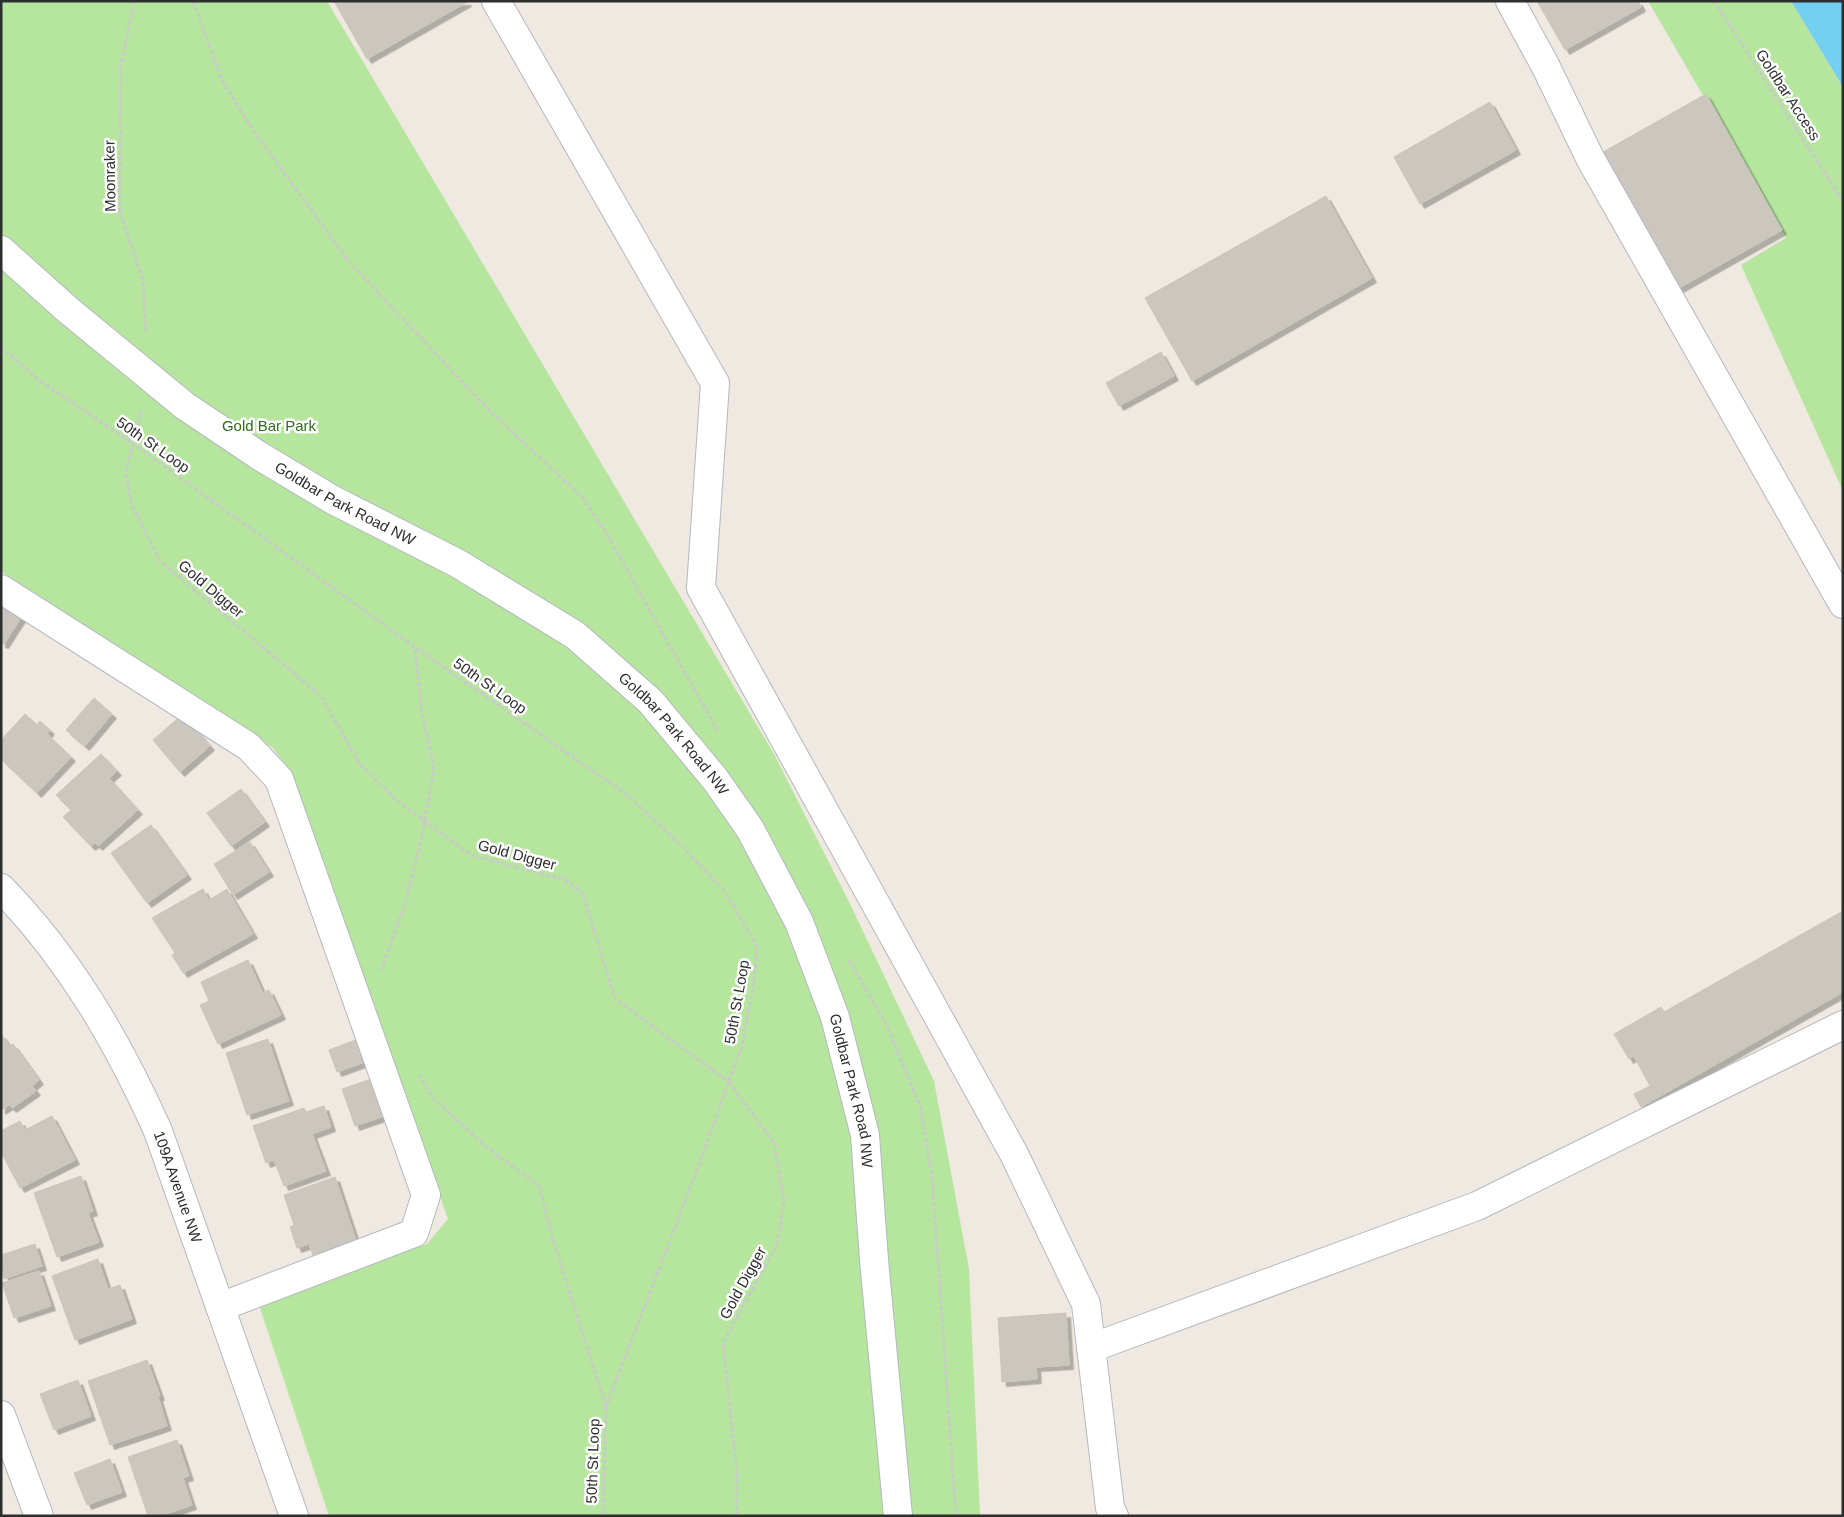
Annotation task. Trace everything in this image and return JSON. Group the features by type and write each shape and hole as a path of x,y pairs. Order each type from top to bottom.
{"street":[{"path":"496,1 715,383 701,588 1014,1154 1086,1304 1110,1508 1114,1516"},
{"path":"1510,1 1546,67 1590,158 1843,604"},
{"name":"Goldbar Park Road NW","path":"1,250 68,310 185,406 258,455 333,500 457,563 575,635 651,702 716,779 750,829 799,922 835,1017 865,1135 874,1260 898,1516"},
{"path":"1,589 249,747 279,779 426,1195 414,1233 220,1307"},
{"name":"109A Avenue NW","path":"1,888 25,913 66,964 107,1029 137,1084 158,1131 294,1516"},
{"path":"1091,1348 1478,1206 1843,1025"},
{"path":"1,1414 39,1516"}],"path":[{"name":"Moonraker","path":"134,1 122,64 120,214 143,280 149,377"},
{"name":"Goldbar Access","path":"1714,1 1843,201"},
{"name":"50th St Loop","path":"1,347 39,380 191,485 414,647 626,794 681,845 724,892 757,946 754,982 742,1045 730,1082 606,1407"},
{"name":"Gold Digger","path":"149,377 126,472 131,503 159,560 321,696 359,762 396,800 472,855 566,880 583,894 615,999 730,1082 774,1143 784,1202 777,1245 723,1343 737,1474 737,1516"},
{"path":"380,972 403,910 420,846 434,769 422,713 414,647"},
{"name":"50th St Loop","path":"414,1067 432,1098 490,1150 540,1186 552,1236 606,1407 603,1516"}],"green space":[{"name":"Gold Bar Park","path":"1,1 327,1 774,754 852,908 934,1081 969,1269 980,1516 329,1516 259,1305 427,1244 448,1219 289,770 273,748 1,571"},
{"path":"1648,1 1791,1 1843,87 1843,491 1741,265 1786,238"}],"water":[{"path":"1791,1 1843,1 1843,87"}],"building":[{"path":"334,1 467,1 467,2 367,59"},
{"path":"1537,1 1638,1 1641,7 1565,50"},
{"path":"1706,94 1782,230 1679,288 1603,152"},
{"path":"1490,102 1516,150 1420,204 1394,157"},
{"path":"1326,196 1372,278 1192,381 1145,298"},
{"path":"1161,352 1174,376 1119,406 1106,383"},
{"path":"1,599 24,613 4,644 1,643"},
{"path":"94,698 112,714 85,746 66,730"},
{"path":"25,714 37,725 40,721 50,730 47,734 71,757 37,793 1,759 1,740"},
{"path":"183,714 210,746 180,772 153,740"},
{"path":"101,754 117,771 109,778 138,810 98,846 95,843 91,846 63,817 71,810 56,795"},
{"path":"241,789 265,822 231,846 207,813"},
{"path":"151,825 187,875 147,903 111,853"},
{"path":"250,842 269,872 233,895 214,864"},
{"path":"203,889 209,900 227,889 253,934 183,973 172,955 175,953 152,918"},
{"path":"1843,911 1843,992 1641,1107 1634,1094 1650,1086 1634,1056 1629,1059 1614,1034 1661,1007 1664,1012"},
{"path":"248,960 263,993 269,990 281,1015 218,1044 200,1005 209,1001 201,982"},
{"path":"1,1034 10,1046 13,1044 39,1080 32,1086 36,1091 12,1108 9,1105 1,1110"},
{"path":"361,1038 370,1060 337,1072 329,1050"},
{"path":"268,1039 289,1101 247,1115 226,1053"},
{"path":"377,1077 390,1114 355,1126 342,1089"},
{"path":"324,1106 331,1127 312,1134 326,1171 284,1186 274,1160 266,1163 253,1126 304,1108 306,1112"},
{"path":"52,1116 75,1160 20,1188 1,1152 1,1131 20,1121 25,1130"},
{"path":"81,1176 93,1211 88,1213 99,1242 57,1257 34,1193"},
{"path":"335,1177 357,1244 314,1258 309,1244 297,1248 290,1227 294,1225 284,1195"},
{"path":"35,1244 42,1266 4,1279 1,1255"},
{"path":"98,1259 108,1289 120,1285 132,1319 75,1340 52,1276"},
{"path":"39,1271 51,1306 14,1318 2,1283"},
{"path":"1066,1313 1069,1365 1036,1367 1037,1379 1002,1382 998,1318"},
{"path":"147,1360 160,1396 158,1397 167,1426 110,1445 88,1381"},
{"path":"78,1380 91,1416 54,1430 40,1394"},
{"path":"177,1440 189,1476 183,1478 192,1505 160,1516 148,1516 128,1457"},
{"path":"110,1459 122,1492 87,1505 74,1473"}]}
